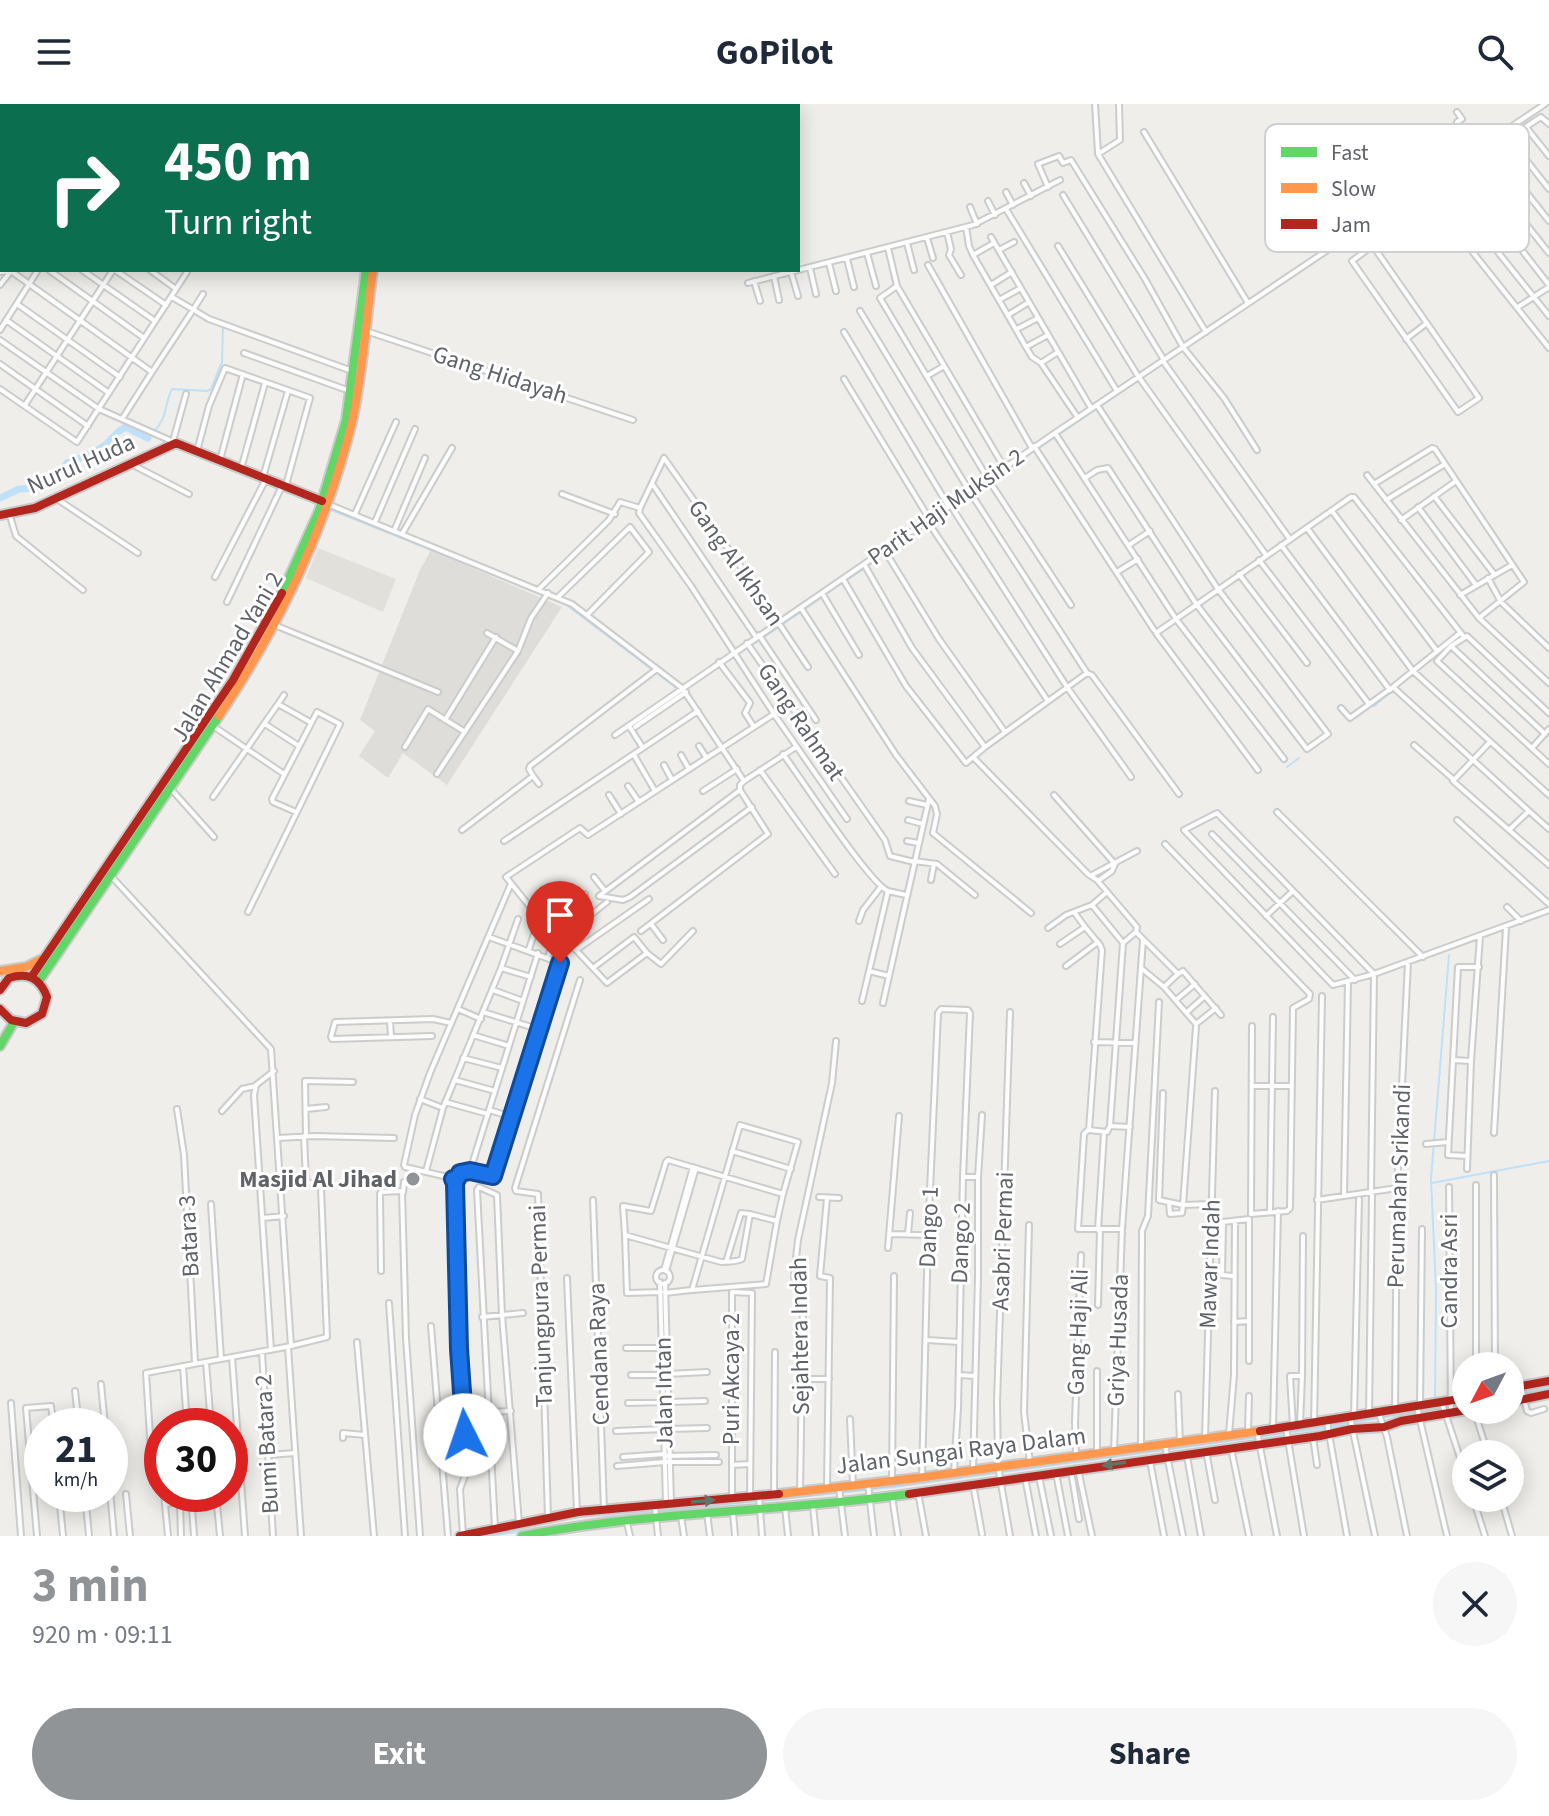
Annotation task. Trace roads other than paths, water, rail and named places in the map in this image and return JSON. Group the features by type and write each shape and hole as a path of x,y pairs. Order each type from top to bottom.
{"main road":[{"name":"Jalan Ahmad Yani 2","path":"36,979 46,957 233,680 287,585 324,506 346,420 366,272"},
{"name":"Jalan Ahmad Yani 2","path":"36,979 213,726 275,625 300,576 352,420 373,272"},
{"path":"174,442 324,506"},
{"name":"Nurul Huda","path":"4,514 56,499 174,442"},
{"path":"0,971 26,967 46,957"},
{"path":"0,1029 10,1020 32,1021 45,1009 47,997 36,979 15,975 1,985"},
{"path":"0,1009 10,1020"},
{"path":"0,1046 10,1020"},
{"path":"1540,1391 1549,1381"},
{"name":"Jalan Sungai Raya Dalam","path":"462,1536 577,1512 756,1497 827,1487 840,1493 853,1485 868,1490 892,1481 954,1472 1141,1448 1165,1450 1180,1442 1273,1429 1322,1429 1376,1415 1400,1415 1452,1405"},
{"path":"1447,1408 1452,1408"},
{"path":"1352,1422 1384,1426 1400,1415"},
{"path":"524,1536 626,1519 785,1507 813,1503 840,1493 868,1490 892,1496 1149,1459 1165,1450 1186,1453 1259,1444 1290,1431 1322,1429"}],"street":[{"path":"1095,104 1098,153 1206,332"},
{"path":"1098,153 1120,138 1119,104"},
{"name":"Parit Haji Muksin 2","path":"1515,124 1545,104"},
{"path":"1457,112 1462,119 1458,124"},
{"path":"1529,124 1543,116 1549,124"},
{"path":"1521,120 1524,124"},
{"path":"1529,130 1549,156"},
{"path":"1144,132 1248,303"},
{"path":"1048,187 1038,164 1059,156 1063,163 1071,160 1183,347 1224,398 1257,450"},
{"path":"1529,164 1549,189"},
{"path":"800,270 977,224 1060,180"},
{"path":"1024,183 1031,196"},
{"path":"1006,192 1013,205"},
{"path":"1063,195 1163,360 1289,539"},
{"path":"1529,196 1549,221"},
{"path":"988,201 995,215"},
{"path":"970,207 977,224"},
{"path":"1006,209 1117,391"},
{"path":"966,227 973,255 1026,347 1032,357 1041,363 1078,418"},
{"path":"1529,228 1549,253"},
{"path":"947,232 951,249 949,255 961,275"},
{"path":"991,237 1091,408"},
{"path":"927,238 933,258"},
{"path":"999,250 1014,242"},
{"path":"907,243 914,270"},
{"path":"973,255 994,243"},
{"path":"1058,246 1141,378 1266,555"},
{"path":"888,248 897,286 1004,468"},
{"name":"Parit Haji Muksin 2","path":"684,690 733,652 802,610 1033,447 1141,378 1163,360 1325,252"},
{"path":"1364,252 1352,261 1458,412 1479,398 1377,252"},
{"path":"1473,252 1549,348"},
{"path":"1498,252 1549,316"},
{"path":"1517,308 1549,286 1522,252"},
{"path":"867,253 876,286"},
{"path":"847,259 854,287"},
{"path":"829,263 836,291"},
{"path":"928,265 1033,447 1154,630"},
{"path":"810,268 816,294"},
{"path":"12,272 152,372"},
{"path":"0,330 37,272"},
{"path":"52,272 144,338"},
{"path":"85,272 155,321"},
{"path":"24,406 113,272"},
{"path":"117,272 166,305"},
{"path":"153,272 176,289"},
{"path":"0,389 76,442 187,272"},
{"path":"760,301 751,282 791,272 798,296"},
{"path":"991,285 1012,272"},
{"path":"774,276 779,300"},
{"path":"897,286 880,298 988,479 1071,605"},
{"path":"999,300 1021,288"},
{"path":"122,419 203,294"},
{"path":"171,297 192,312 238,331 354,372"},
{"path":"1008,315 1029,302"},
{"path":"17,304 120,377"},
{"path":"860,311 970,492 1087,673 1092,675 1179,794"},
{"path":"1017,329 1038,318"},
{"path":"6,320 109,393"},
{"path":"1406,339 1427,323"},
{"name":"Gang Hidayah","path":"366,331 633,420"},
{"path":"844,332 950,507 1067,687 1131,777"},
{"path":"1026,347 1048,335"},
{"path":"0,340 99,409 174,442 186,394"},
{"path":"1041,363 1058,352"},
{"path":"244,353 351,391"},
{"path":"0,364 88,426"},
{"path":"927,376 944,366"},
{"path":"197,451 209,406 225,368 311,401 284,487 227,602"},
{"path":"220,460 243,374"},
{"path":"844,379 929,521 1048,701"},
{"path":"241,469 265,383"},
{"path":"215,577 264,478 288,391"},
{"path":"1085,478 1106,466 1197,605 1308,749 1328,734 1218,589 1097,405"},
{"path":"355,514 396,422"},
{"path":"375,523 415,429"},
{"path":"1055,433 1176,619 1284,759"},
{"path":"402,534 452,448"},
{"path":"1374,484 1432,448 1445,464 1524,582 1480,620"},
{"path":"394,531 425,458"},
{"name":"Gang Al Ikhsan","path":"653,485 664,458 808,667"},
{"path":"131,463 189,494"},
{"path":"1386,500 1445,464"},
{"path":"1367,475 1480,620 1549,683"},
{"path":"1401,520 1456,481"},
{"path":"816,720 653,485 639,513 698,595 774,714 847,819"},
{"path":"562,494 615,514"},
{"path":"1434,496 1494,574"},
{"path":"1258,770 1156,633 1289,539 1354,497 1462,635"},
{"path":"56,499 138,553"},
{"path":"539,589 615,514 620,502 640,508"},
{"path":"324,506 355,514 539,589 587,615 684,690 744,781"},
{"path":"1418,507 1476,585"},
{"path":"1332,511 1437,651"},
{"path":"4,514 16,536 83,590"},
{"path":"558,597 630,527 649,552 587,615"},
{"path":"1307,528 1414,672 1549,795"},
{"path":"1129,545 1150,531"},
{"path":"1281,545 1393,689 1549,829"},
{"path":"885,550 939,639 1005,732"},
{"path":"1117,572 1138,559"},
{"path":"1259,560 1369,704"},
{"path":"864,564 912,648 985,747"},
{"path":"1460,595 1512,565"},
{"path":"1239,574 1307,663"},
{"path":"1488,578 1501,602 1549,648"},
{"path":"843,579 893,664 965,763 1087,673"},
{"path":"437,774 518,651 531,618 548,593"},
{"path":"822,593 859,655"},
{"path":"802,610 896,755 937,811 934,835 1031,913"},
{"path":"275,625 438,692"},
{"path":"487,633 518,651"},
{"path":"1462,635 1437,661 1549,764"},
{"path":"1341,708 1350,718 1462,635 1468,636 1549,713"},
{"path":"445,720 496,637"},
{"name":"Gang Rahmat","path":"747,643 886,843 890,856 914,861"},
{"path":"1451,646 1547,732 1532,748"},
{"path":"720,665 750,703 745,713 754,727"},
{"path":"539,784 530,766 657,669"},
{"path":"615,735 684,690"},
{"path":"635,727 684,690"},
{"path":"213,797 284,695"},
{"path":"277,706 280,704 310,722"},
{"path":"405,747 428,709 465,732"},
{"path":"504,841 698,710"},
{"path":"248,912 340,723 317,712 272,801 296,812"},
{"path":"647,953 608,983 545,924 510,886 507,876 572,832 583,828 588,835 774,714"},
{"path":"265,724 299,746"},
{"path":"213,726 284,774"},
{"path":"628,726 643,748"},
{"path":"1454,780 1491,741"},
{"path":"1414,745 1549,865"},
{"path":"699,746 706,758"},
{"path":"641,931 768,834 740,790 740,785 796,747"},
{"path":"634,754 655,791"},
{"path":"783,754 880,888 906,895"},
{"path":"681,755 689,769"},
{"path":"974,758 1108,891 1137,927 1123,943"},
{"path":"664,765 672,780"},
{"path":"703,791 737,769"},
{"path":"760,770 835,874"},
{"path":"462,830 533,776"},
{"path":"628,786 639,802"},
{"path":"170,787 214,837"},
{"path":"740,790 599,896 623,900 630,897 752,807"},
{"path":"609,795 621,814"},
{"path":"1054,795 1115,866"},
{"path":"883,1003 929,798"},
{"path":"909,801 927,805"},
{"path":"1509,830 1529,811"},
{"path":"1277,812 1423,957"},
{"path":"1407,1536 1384,1426 1376,1415 1372,1193 1374,974 1217,813 1184,830 1333,985 1355,980 1374,974 1423,957 1506,927 1549,907 1457,820"},
{"path":"908,820 923,824"},
{"path":"1212,834 1355,980"},
{"path":"907,841 918,843"},
{"path":"1165,844 1310,994 1309,999 1293,1008 1290,1208 1287,1211 1249,1212 1252,1026"},
{"path":"1098,881 1137,851"},
{"path":"914,861 934,864 975,895"},
{"path":"931,880 934,864"},
{"path":"1092,875 1115,866"},
{"path":"110,876 271,1049 284,1216 301,1536"},
{"path":"594,877 605,891"},
{"path":"489,937 529,949 560,963 495,1177 470,1171 453,1178 403,1166 420,1099 510,886"},
{"path":"859,921 863,910 880,888"},
{"path":"862,1001 888,891"},
{"path":"1048,928 1092,905 1108,891"},
{"path":"1266,916 1293,891"},
{"path":"545,924 585,894"},
{"path":"576,950 649,899"},
{"path":"562,938 607,902"},
{"path":"1092,905 1123,943 1110,1126 1109,1132 1089,1130 1084,1134 1078,1229 1122,1229"},
{"path":"1507,907 1521,921"},
{"path":"1074,912 1102,948 1089,1130"},
{"path":"426,1171 444,1105 493,990 518,919"},
{"path":"651,924 663,940"},
{"path":"1060,944 1085,927"},
{"path":"1494,1133 1506,927"},
{"path":"529,949 535,931"},
{"path":"593,968 634,937 661,964 693,931"},
{"path":"1134,934 1178,974"},
{"path":"1467,1169 1480,936"},
{"path":"548,957 555,937"},
{"path":"1066,966 1098,942"},
{"name":"Griya Husada","path":"1114,1451 1122,1229 1143,942"},
{"path":"470,1171 538,953"},
{"name":"Perumahan Srikandi","path":"1400,1415 1397,1188 1408,962"},
{"path":"1467,1156 1448,1155 1458,967 1479,967"},
{"path":"501,968 531,977"},
{"path":"1141,970 1164,987 1196,1024 1216,1008"},
{"path":"869,971 889,976"},
{"path":"1164,987 1183,971 1221,1015"},
{"name":"Tanjungpura Permai","path":"548,1517 538,1194 515,1189 580,980"},
{"path":"1344,1195 1348,982"},
{"path":"1176,1000 1195,984"},
{"path":"493,990 523,1001"},
{"path":"1187,1012 1205,996"},
{"path":"1317,1465 1322,1429 1317,1200 1322,996"},
{"path":"1141,1448 1142,1231 1148,1216 1159,1002"},
{"path":"458,1009 481,1019"},
{"name":"Dango 1","path":"926,1536 923,1478 928,1235 938,1012 941,1009 970,1013"},
{"path":"483,1012 539,1029"},
{"name":"Asabri Permai","path":"1010,1012 998,1386 999,1468 1010,1536"},
{"name":"Dango 2","path":"954,1472 970,1013"},
{"path":"1270,1211 1273,1017"},
{"path":"432,1036 331,1037 335,1022 433,1019 451,1023"},
{"path":"390,1021 391,1037"},
{"path":"1169,1203 1169,1213 1181,1214 1196,1027"},
{"path":"473,1035 509,1046"},
{"name":"Sejahtera Indah","path":"800,1491 802,1289 794,1271 832,1083 836,1041"},
{"path":"1094,1042 1135,1043"},
{"path":"463,1058 502,1068"},
{"path":"1453,1060 1471,1061"},
{"path":"222,1111 242,1089 256,1086 274,1070"},
{"path":"455,1080 495,1091"},
{"path":"147,1408 147,1373 325,1339 321,1188 306,1181 305,1081 353,1082"},
{"path":"256,1086 254,1095 271,1350"},
{"path":"1252,1086 1292,1086"},
{"name":"Mawar Indah","path":"1205,1438 1215,1091"},
{"path":"1163,1093 1159,1200 1183,1205 1211,1204"},
{"path":"420,1099 512,1117"},
{"path":"306,1109 326,1107"},
{"name":"Batara 3","path":"177,1109 184,1155 195,1363"},
{"path":"973,1470 978,1177 982,1115"},
{"path":"888,1248 899,1116"},
{"path":"692,1290 701,1256 724,1177 732,1151 738,1127 743,1125 798,1142 783,1194 766,1284 663,1293 627,1293 623,1206 651,1211 667,1160 724,1177 783,1194"},
{"path":"1110,1126 1130,1127"},
{"path":"1098,1305 1104,1132"},
{"path":"278,1138 394,1138"},
{"path":"1426,1144 1448,1142"},
{"path":"732,1151 791,1169"},
{"path":"665,1271 670,1277 662,1283 657,1275 665,1271 695,1168"},
{"path":"1494,1175 1495,1352"},
{"path":"963,1177 978,1177"},
{"path":"453,1178 466,1473 460,1489 462,1536"},
{"path":"404,1182 406,1338 420,1536"},
{"path":"1476,1185 1476,1352"},
{"path":"495,1528 482,1317 479,1187 497,1195 502,1315 519,1523"},
{"name":"Candra Asri","path":"1449,1187 1447,1408 1456,1440"},
{"path":"1317,1200 1397,1188"},
{"path":"381,1271 380,1194 403,1193"},
{"path":"819,1197 839,1198"},
{"path":"827,1198 820,1276 830,1278 827,1487"},
{"path":"1359,1199 1352,1422 1375,1536"},
{"name":"Cendana Raya","path":"593,1200 604,1509"},
{"path":"211,1204 221,1359"},
{"path":"1273,1429 1278,1211"},
{"path":"726,1262 741,1213 777,1221"},
{"path":"908,1234 910,1213"},
{"path":"625,1235 726,1262 742,1259 750,1214"},
{"path":"262,1218 284,1216"},
{"path":"1234,1276 1223,1276 1221,1273 1223,1222 1249,1219 1249,1361"},
{"path":"1229,1435 1235,1221"},
{"path":"1029,1225 1024,1412 1030,1463"},
{"path":"1422,1229 1420,1412 1447,1536"},
{"path":"889,1234 928,1235"},
{"path":"1290,1431 1302,1376 1303,1236"},
{"name":"Gang Haji Ali","path":"1076,1457 1081,1255"},
{"path":"892,1481 894,1276"},
{"path":"567,1279 577,1512"},
{"name":"Jalan Intan","path":"662,1283 668,1503"},
{"name":"Puri Akcaya 2","path":"732,1499 730,1293 750,1292 750,1464 762,1536"},
{"path":"389,1303 405,1536"},
{"path":"482,1317 523,1313"},
{"path":"1234,1322 1249,1321"},
{"path":"431,1326 448,1536"},
{"path":"927,1340 959,1342"},
{"path":"357,1342 374,1536"},
{"path":"626,1348 664,1348"},
{"name":"Bumi Batara 2","path":"262,1352 273,1536"},
{"path":"774,1494 775,1352"},
{"path":"232,1357 245,1536"},
{"path":"206,1362 210,1408"},
{"path":"183,1366 186,1408"},
{"path":"1097,1371 1097,1454"},
{"path":"631,1375 707,1372"},
{"path":"959,1375 975,1376"},
{"path":"1302,1376 1290,1376 1290,1431 1304,1536"},
{"path":"803,1379 830,1379"},
{"path":"101,1384 103,1408"},
{"path":"75,1391 77,1408"},
{"path":"1178,1394 1180,1442"},
{"path":"1249,1396 1277,1536"},
{"path":"1524,1399 1529,1413 1544,1409"},
{"path":"628,1403 705,1401"},
{"path":"11,1403 15,1498 21,1536"},
{"path":"489,1412 511,1411"},
{"path":"850,1419 853,1485"},
{"path":"616,1431 707,1428"},
{"path":"1322,1429 1347,1536"},
{"path":"343,1433 365,1435"},
{"path":"1231,1448 1249,1536"},
{"path":"1165,1450 1183,1536"},
{"path":"1206,1451 1215,1500"},
{"path":"268,1455 295,1453"},
{"path":"1186,1453 1201,1536"},
{"path":"617,1466 667,1458 716,1455"},
{"path":"623,1457 719,1462"},
{"path":"1149,1459 1164,1536"},
{"path":"732,1465 750,1464"},
{"path":"1075,1470 1079,1519"},
{"path":"1075,1470 1092,1536"},
{"path":"1056,1473 1068,1536"},
{"path":"1039,1475 1051,1536"},
{"path":"1025,1477 1036,1536"},
{"path":"973,1484 982,1534"},
{"path":"868,1490 874,1536"},
{"path":"840,1493 845,1536"},
{"path":"892,1496 898,1536"},
{"path":"813,1503 816,1536"},
{"path":"655,1506 658,1536"},
{"path":"785,1507 788,1536"},
{"path":"733,1510 735,1536"},
{"path":"35,1512 37,1536"},
{"path":"61,1512 63,1536"},
{"path":"87,1512 89,1536"},
{"path":"112,1512 114,1536"},
{"path":"128,1512 130,1536"},
{"path":"166,1512 168,1536"},
{"path":"180,1512 181,1536"},
{"path":"192,1512 194,1536"},
{"path":"218,1512 220,1536"},
{"path":"1478,1512 1485,1536"},
{"path":"1505,1512 1512,1536"},
{"path":"707,1513 710,1536"},
{"path":"681,1516 684,1536"},
{"path":"626,1519 630,1536"}],"waterway":[{"path":"1519,124 1549,104"},
{"path":"974,492 1244,309"},
{"path":"154,431 162,421 172,389 211,389 222,362 223,325"},
{"path":"0,498 19,489 43,488 57,478 67,463 96,451 126,427 148,438"},
{"path":"151,434 172,444"},
{"path":"196,454 316,503"},
{"path":"329,509 564,603 679,690"},
{"path":"931,522 949,509"},
{"path":"889,552 928,524"},
{"path":"868,566 885,554"},
{"path":"847,580 865,568"},
{"path":"805,609 842,583"},
{"path":"783,624 801,612"},
{"path":"684,690 779,627"},
{"path":"1374,706 1426,663"},
{"path":"1287,767 1299,758"},
{"path":"1435,1401 1436,1289 1431,1179 1449,955"},
{"path":"1432,1183 1549,1161"},
{"path":"1524,1392 1549,1388"},
{"path":"491,1536 605,1517 894,1487 1317,1429 1452,1405"}],"place":[{"name":"Masjid Al Jihad","path":"413,1179"}]}
